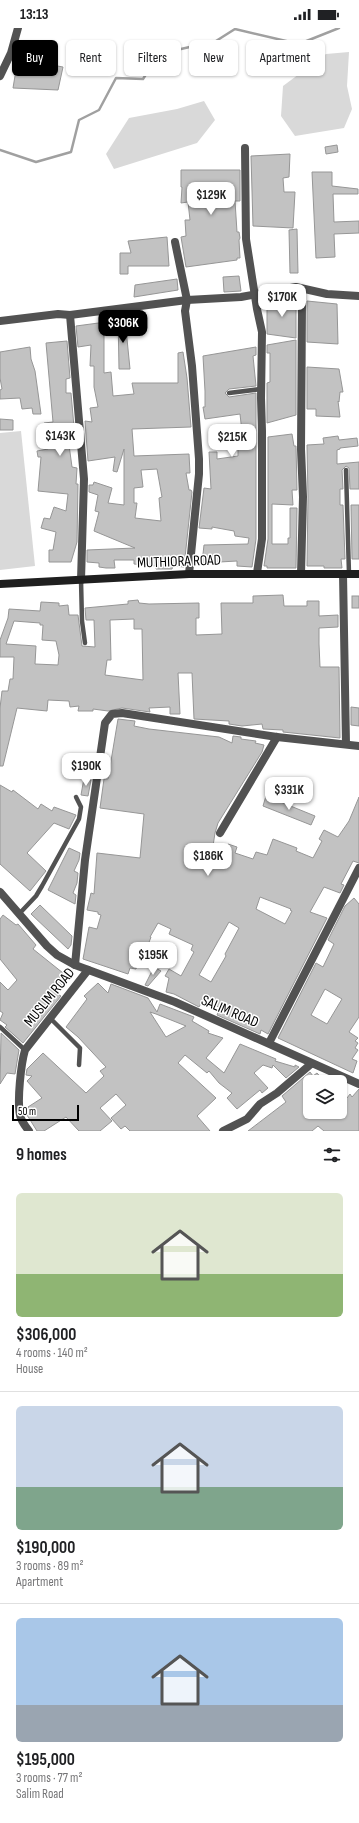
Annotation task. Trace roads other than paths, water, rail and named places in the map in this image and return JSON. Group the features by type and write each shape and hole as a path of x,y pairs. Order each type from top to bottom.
{"street":[{"path":"0,76 11,53 18,28"},
{"path":"245,148 246,239 254,295 262,332 262,539 257,573"},
{"path":"175,242 187,300 185,311 192,366 199,459 199,474 189,574"},
{"path":"0,321 58,314 70,315 187,300 213,298 225,299 296,287 327,294 359,296"},
{"path":"301,574 303,497 300,449 302,302"},
{"path":"70,315 84,479 81,580"},
{"name":"MUTHIORA ROAD","path":"1,586 189,574 359,574"},
{"path":"346,574 346,744"},
{"path":"75,965 85,860 105,723 109,716 115,713 122,713 277,737 359,746"},
{"path":"220,833 277,737"},
{"path":"269,1043 359,868"},
{"name":"MUSLIM ROAD","path":"0,892 47,946 57,955 88,970 25,1050 19,1105 20,1116 24,1125 29,1131"},
{"name":"SALIM ROAD","path":"88,970 175,1002 269,1043 310,1064 359,1084"},
{"path":"223,1131 247,1119 260,1104 277,1093 310,1064"}],"lane":[{"path":"229,393 261,389"},
{"path":"346,470 346,574"},
{"path":"81,580 82,621 85,643"},
{"path":"19,914 36,896 79,819 81,807 76,798"},
{"path":"50,1018 80,1048 79,1065"},
{"path":"0,1027 25,1050"}],"waterway":[{"path":"0,150 36,162 71,152 79,120 99,110 116,78 143,79 159,54 216,41 235,29 299,44 339,28"}]}
